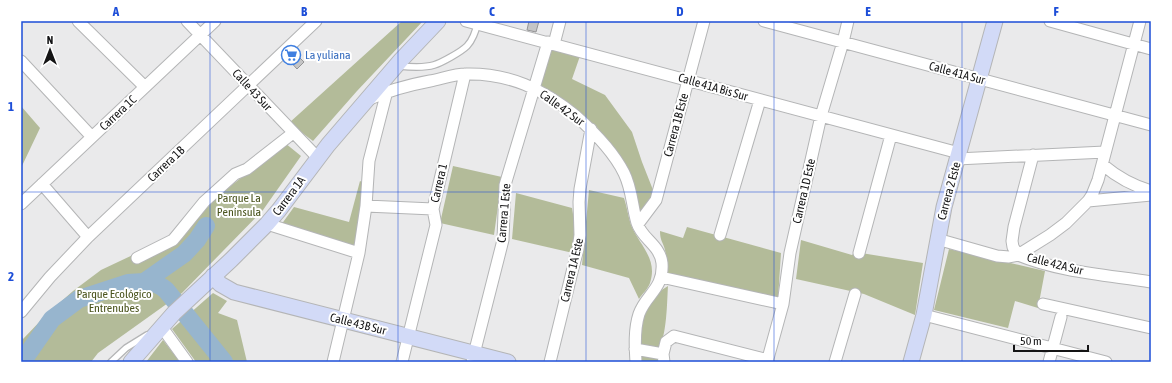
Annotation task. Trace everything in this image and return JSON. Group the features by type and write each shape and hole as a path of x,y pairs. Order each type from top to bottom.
{"street":[{"path":"78,21 145,87"},
{"name":"Calle 43 Sur","path":"187,21 317,157"},
{"name":"Carrera 1C","path":"21,204 215,21"},
{"name":"Carrera 1B","path":"21,312 50,277 88,237 316,21"},
{"name":"Carrera 1A","path":"130,362 161,326 267,224 279,210 317,157 396,66 438,21"},
{"name":"Carrera 1 Este","path":"473,358 503,240 505,184 534,88 560,21"},
{"name":"Carrera 1B Este","path":"638,224 656,200 704,21"},
{"name":"Calle 41A Sur","path":"764,21 1151,125"},
{"name":"Carrera 1D Este","path":"768,361 783,304 790,253 821,116 848,21"},
{"name":"Carrera 2 Este","path":"911,362 924,315 944,207 995,21"},
{"path":"1050,21 1151,49"},
{"path":"1033,155 1014,227 1012,241 1013,248 1018,254 1045,239 1066,224 1092,195 1102,165 1140,21"},
{"name":"Calle 41A Bis Sur","path":"470,22 891,135 958,156 1105,152"},
{"path":"21,61 92,137"},
{"name":"Calle 42 Sur","path":"365,101 387,91 464,74 495,76 518,81 534,88 562,104 591,129 612,155 624,174 632,194 638,224"},
{"name":"Carrera 1","path":"402,362 436,225 433,209 464,74"},
{"path":"333,362 359,253 366,206 369,161 387,91"},
{"path":"720,235 760,100"},
{"name":"Carrera 1A Este","path":"550,362 572,268 578,249 580,235 580,189 591,129"},
{"path":"137,258 172,240 204,202 235,174 247,169 293,133"},
{"path":"859,253 891,135"},
{"path":"1102,165 1141,188 1151,191"},
{"path":"42,184 88,237"},
{"path":"1088,201 1151,195"},
{"path":"366,206 433,209"},
{"path":"267,224 359,253"},
{"path":"636,362 636,328 639,313 648,298 658,286 661,277 662,262 656,247 644,235 638,224"},
{"name":"Calle 42A Sur","path":"938,239 997,256 1009,257 1018,254 1032,261 1050,266 1151,282"},
{"name":"Calle 43B Sur","path":"213,276 220,284 234,292 408,336 473,358 508,362"},
{"path":"661,277 783,304"},
{"path":"835,362 855,294"},
{"path":"1043,304 1151,328"},
{"path":"924,315 1106,362"},
{"path":"1049,362 1061,317"},
{"path":"161,326 187,362"},
{"path":"635,349 664,358 666,342 674,336 768,361"}],"lane":[{"path":"396,66 413,67 434,65 454,55 468,46 476,31 470,22"},
{"path":"111,362 126,348 161,326"}],"green space":[{"path":"402,21 423,21 357,91 313,141 289,123"},
{"path":"550,48 580,56 572,79 605,95 632,132 655,195 641,214 634,190 620,157 596,126 567,102 539,84"},
{"path":"21,106 40,128 21,168"},
{"name":"Parque Ecológico Entrenubes","path":"285,143 301,156 263,210 182,293 98,353 91,362 21,362 21,334 23,339 47,314 73,291 101,270 137,253 174,243 218,196"},
{"path":"453,166 502,177 494,235 440,223"},
{"path":"360,181 364,183 355,246 281,225 294,207 349,222"},
{"path":"589,190 624,198 631,225 647,253 652,267 650,283 639,299 629,278 582,265"},
{"path":"516,193 572,208 576,232 573,253 512,239"},
{"path":"687,227 781,253 778,299 669,276 660,231 683,238"},
{"path":"801,240 852,255 855,252 923,263 915,315 864,294 796,279"},
{"path":"949,249 1045,271 1038,308 1015,301 1008,328 934,310"},
{"path":"668,286 665,328 661,343 658,348 637,344 638,331 650,302 657,293"},
{"path":"213,293 227,301 218,313 237,320 247,362 196,362 172,329"},
{"path":"163,340 180,362 146,362"},
{"path":"638,355 660,359 660,362 639,362"}],"building":[{"path":"529,21 539,21 536,32 527,30"},
{"path":"294,52 304,62 297,69 287,58"}],"waterway":[{"path":"144,282 184,254 197,240 206,226"},
{"path":"22,362 52,319 79,299 128,283 144,282 156,284 166,290 224,362"}],"place":[{"name":"La yuliana","path":"291,55"}],"park label":[{"name":"Parque La Península","path":"239,205"}]}
